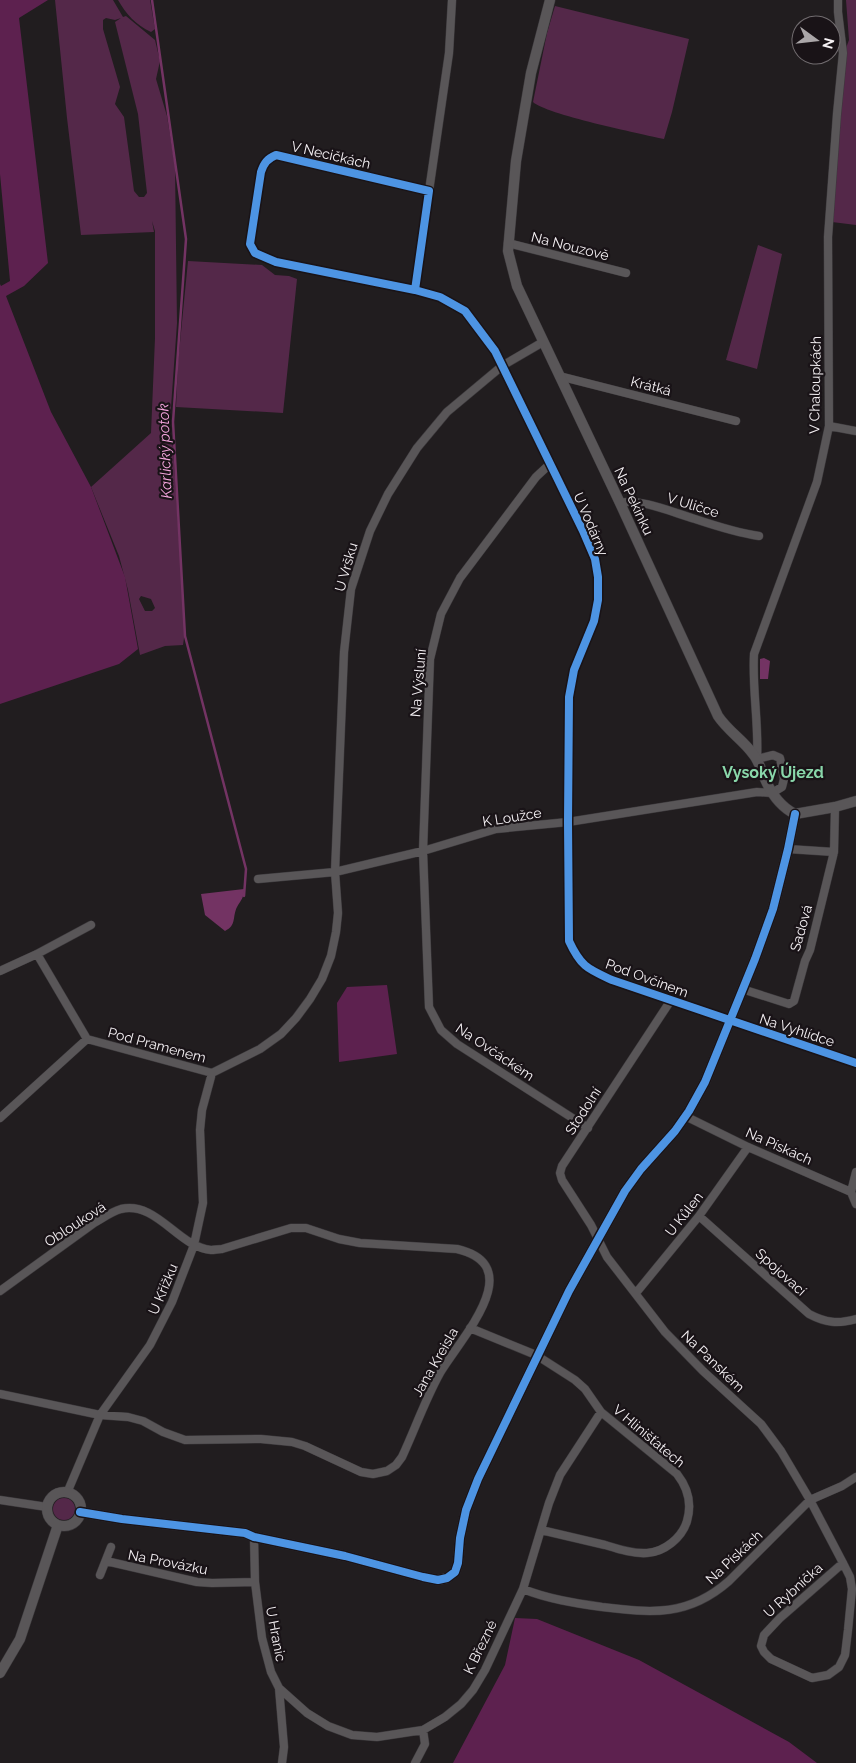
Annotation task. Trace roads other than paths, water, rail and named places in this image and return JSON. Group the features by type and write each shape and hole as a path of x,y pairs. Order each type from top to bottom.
{"street":[{"path":"415,290 450,53 452,0"},
{"name":"Na Pekinku","path":"550,0 528,90 516,162 508,251 517,286 718,716 729,731 757,759"},
{"name":"V Chaloupkách","path":"757,759 758,735 753,669 754,654 817,482 829,426 828,237 843,53 838,0"},
{"name":"V Necičkách","path":"415,290 276,262 255,253 250,244 264,165 276,155 429,191"},
{"name":"Na Nouzově","path":"508,243 626,273"},
{"name":"U Vodárny","path":"415,290 440,297 465,311 495,350 551,463 595,559 598,577 598,600 594,621 574,670 569,697 568,822"},
{"name":"U Vršku","path":"336,872 344,652 351,589 370,531 388,494 417,448 447,412 502,366 543,342"},
{"name":"Krátká","path":"559,376 736,421"},
{"path":"829,426 856,431"},
{"name":"Na Výsluní","path":"423,852 430,659 441,614 460,578 536,477 551,463"},
{"name":"V Uličce","path":"620,503 629,501 657,507 759,536"},
{"path":"772,793 782,787 784,779 780,758 773,755 757,759 772,793 787,810 795,814 856,801"},
{"name":"K Loužce","path":"258,880 336,872 423,852 496,829 568,822 756,792 772,793"},
{"name":"Sadová","path":"742,989 789,1004 794,1001 804,961 810,950 834,852 835,807"},
{"path":"80,1512 114,1518 236,1532 353,1558 438,1580 447,1578 455,1572 466,1510 478,1479 569,1290 625,1191 675,1131 705,1082 773,909 795,814"},
{"name":"Pod Ovčínem","path":"568,822 569,941 576,957 587,968 612,980 730,1020"},
{"path":"788,850 834,852"},
{"name":"Na Ovčáckém","path":"423,852 429,1008 441,1030 457,1044 588,1128"},
{"name":"Pod Pramenem","path":"37,954 87,1039 212,1072 260,1050 281,1034 310,999 322,979 331,956 336,932 338,913 336,872"},
{"path":"0,971 37,954 91,925"},
{"name":"Stodolní","path":"599,1239 562,1180 560,1173 562,1166 671,1000"},
{"name":"Na Vyhlídce","path":"730,1020 856,1062"},
{"path":"0,1118 87,1039"},
{"name":"U Křížku","path":"67,1493 100,1415 150,1345 172,1302 194,1245 203,1203 201,1116 212,1072"},
{"name":"Na Pískách","path":"685,1116 748,1147 851,1192"},
{"name":"U Kůlen","path":"636,1293 699,1216 748,1147"},
{"path":"856,1172 851,1192 856,1204"},
{"name":"Oblouková","path":"0,1291 94,1223 109,1214 123,1209 138,1209 151,1214 194,1245"},
{"name":"Spojovací","path":"699,1216 809,1314 829,1323 842,1323 856,1319"},
{"name":"Jana Kreisla","path":"100,1415 128,1417 143,1421 163,1432 185,1440 262,1439 292,1442 305,1446 361,1472 373,1474 387,1471 396,1465 402,1457 432,1388 470,1328 490,1290 490,1277 484,1263 471,1252 457,1249 360,1243 339,1239 323,1232 306,1228 291,1228 222,1249 210,1250 194,1245"},
{"name":"Na Panském","path":"599,1239 607,1257 665,1332 703,1371 761,1424 781,1451 810,1500"},
{"name":"V Hlinišťatech","path":"470,1328 536,1356 575,1380 585,1389 601,1412 677,1474 683,1481 689,1498 687,1522 681,1533 674,1541 657,1551 648,1553 626,1551 541,1530"},
{"path":"0,1394 100,1415"},
{"name":"K Březné","path":"279,1688 307,1713 328,1726 352,1735 377,1737 422,1730 445,1718 461,1704 485,1670 522,1589 560,1475 601,1412"},
{"name":"Na Pískách","path":"522,1589 566,1602 615,1608 657,1612 680,1608 718,1590 810,1500 842,1486 856,1477"},
{"path":"67,1493 78,1500 80,1512 76,1521 72,1524 67,1526 58,1525 49,1518 47,1507 56,1494 67,1493"},
{"path":"0,1500 47,1507"},
{"name":"U Rybníčka","path":"810,1500 843,1563 850,1578 852,1589 845,1655 839,1667 828,1675 812,1678 771,1659 761,1646 764,1635 780,1618 843,1563"},
{"path":"0,1673 20,1639 58,1525"},
{"name":"U Hranic","path":"254,1537 255,1582 262,1638 271,1672 279,1688 284,1747 282,1763"},
{"name":"Na Provázku","path":"100,1575 111,1547"},
{"name":"Na Provázku","path":"106,1561 197,1582 212,1584 255,1582"},
{"path":"415,1763 425,1744 422,1730"}],"waterway":[{"name":"Karlický potok","path":"152,0 186,239 173,422 185,636 246,869 244,896"}],"district":[{"name":"Vysoký Újezd","path":"773,772"}]}
